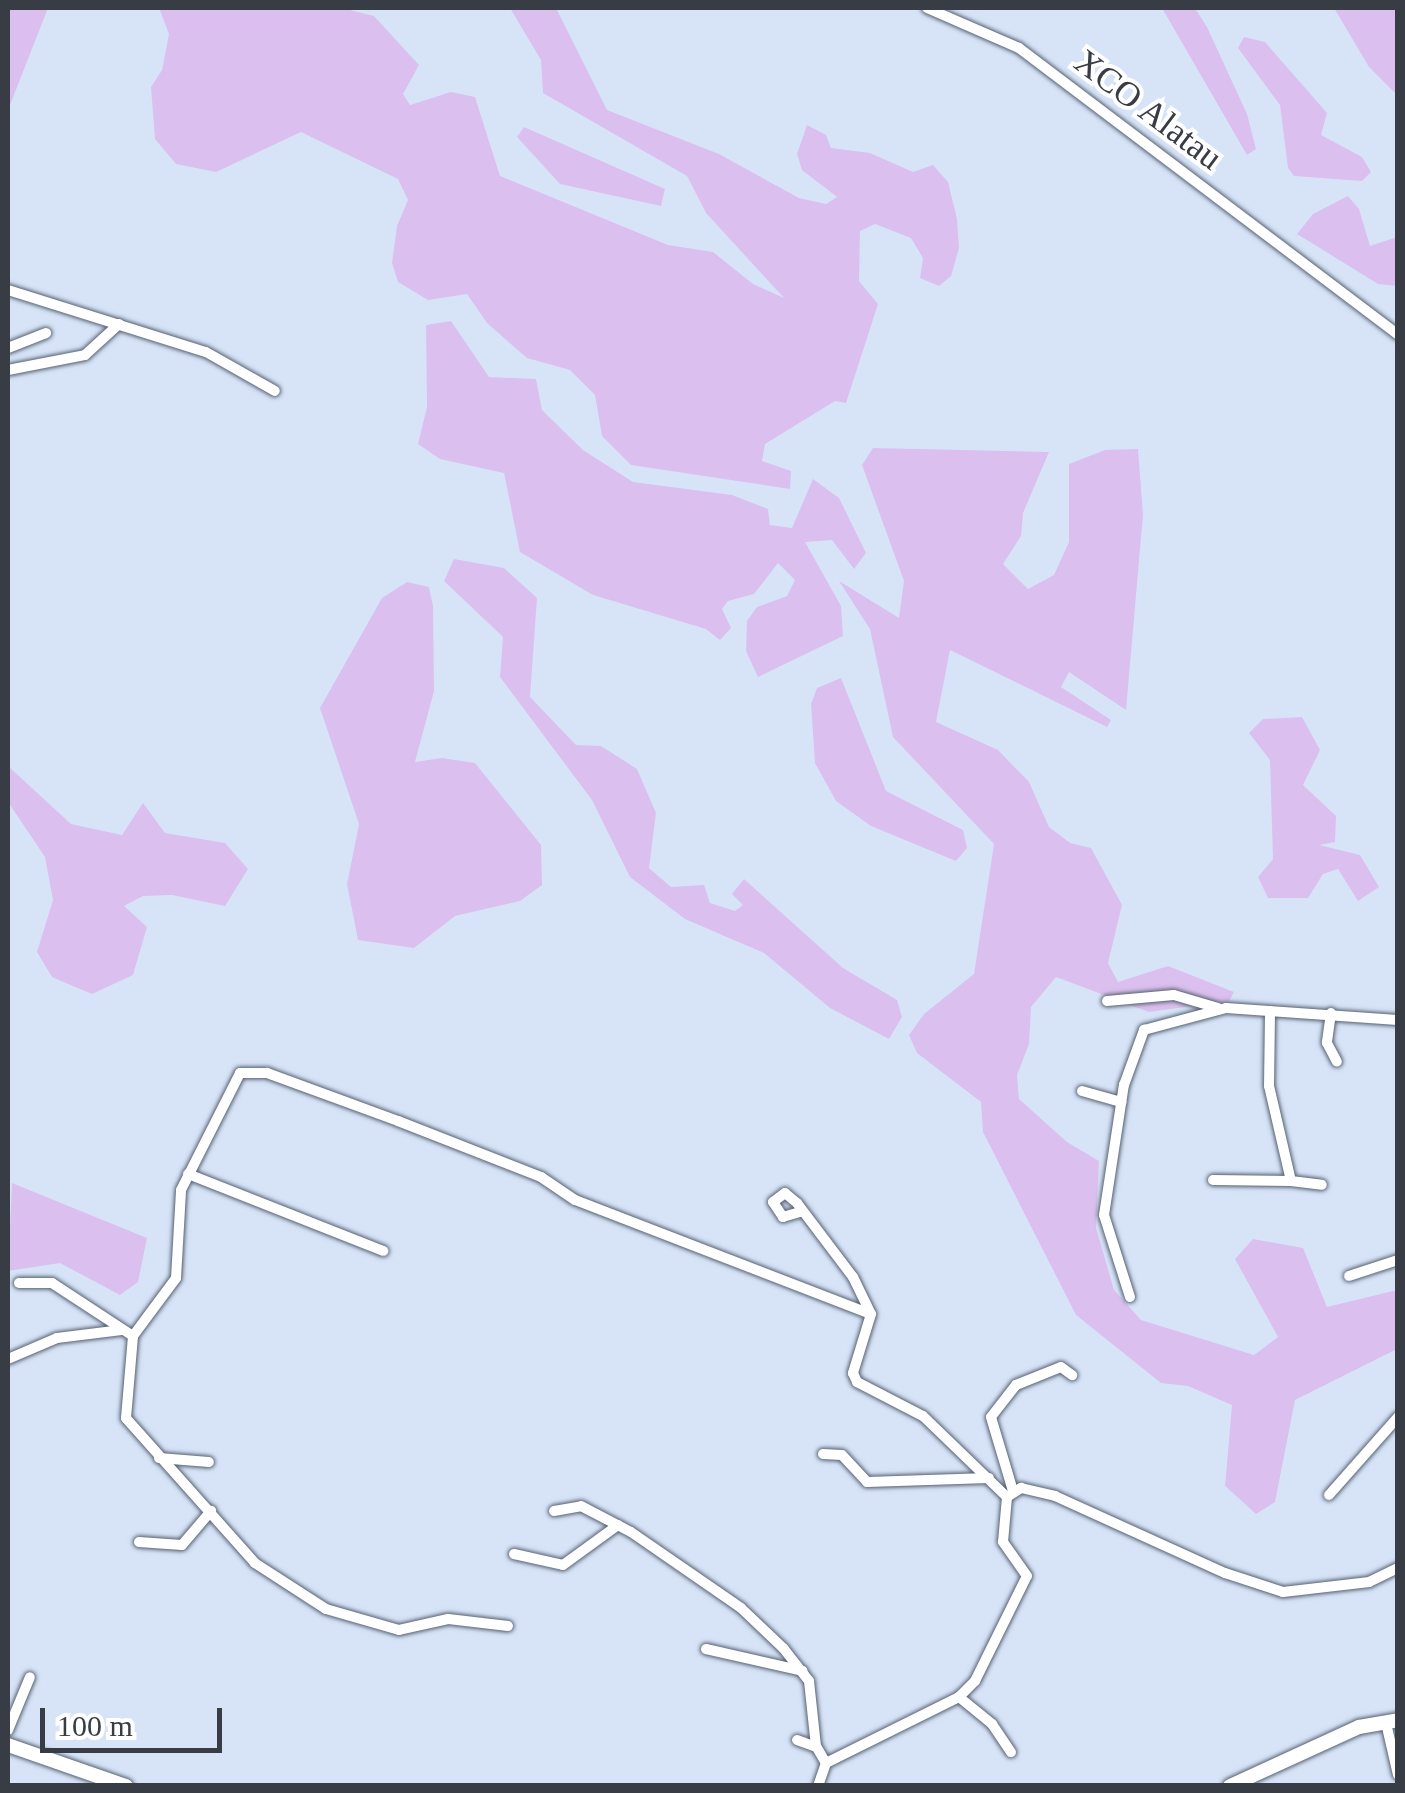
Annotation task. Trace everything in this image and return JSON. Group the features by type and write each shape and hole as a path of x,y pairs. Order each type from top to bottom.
{"street":[{"name":"XCO Alatau","path":"928,8 1019,48 1398,336"},
{"path":"8,290 206,352 275,391"},
{"path":"8,370 84,355 119,324"},
{"path":"8,348 46,333"},
{"path":"1107,1001 1174,995 1219,1009 1398,1020"},
{"path":"1130,1297 1105,1226 1121,1102 1144,1030 1219,1009"},
{"path":"1270,1012 1270,1100 1291,1182"},
{"path":"1331,1014 1328,1043 1337,1062"},
{"path":"508,1626 448,1618 399,1630 363,1624 283,1586 158,1458 126,1418 128,1333 176,1278 188,1174 240,1073 267,1073 871,1314"},
{"path":"1082,1092 1121,1102"},
{"path":"188,1174 383,1250"},
{"path":"1214,1180 1322,1185"},
{"path":"800,1212 853,1277 871,1314 853,1372 857,1382 923,1416 1010,1494 1055,1496 1225,1574 1283,1592 1369,1582 1398,1568"},
{"path":"1349,1276 1398,1260"},
{"path":"19,1283 52,1284 128,1333"},
{"path":"8,1359 57,1338 128,1333"},
{"path":"818,1786 826,1762 959,1697 1012,1616 1027,1576 1003,1542 1010,1494 991,1417 1016,1385 1061,1366 1072,1375"},
{"path":"1329,1496 1398,1417"},
{"path":"824,1454 842,1456 867,1482 989,1478"},
{"path":"158,1458 210,1462"},
{"path":"554,1511 581,1506 618,1525 740,1608 804,1671 816,1747 826,1762"},
{"path":"139,1542 182,1545 211,1511"},
{"path":"514,1554 563,1565 618,1525"},
{"path":"706,1649 804,1671"},
{"path":"8,1730 30,1677"},
{"path":"959,1697 992,1724 1011,1752"},
{"path":"1230,1786 1324,1741 1392,1721 1398,1776"},
{"path":"797,1740 816,1747"},
{"path":"8,1744 126,1786"}],"shaded area":[{"path":"8,8 48,8 8,110"},
{"path":"159,8 342,8 374,16 419,65 403,94 410,105 451,92 475,97 500,176 668,245 713,252 753,284 784,298 706,213 687,176 543,93 541,60 510,8 556,8 607,110 719,154 799,198 826,204 837,197 802,170 797,154 807,125 826,135 831,148 870,153 913,172 933,165 948,182 957,219 959,248 951,276 939,286 920,278 923,258 911,238 875,224 860,231 859,281 878,304 846,403 835,401 765,444 762,461 791,471 790,489 631,465 602,436 595,395 570,370 527,358 487,323 467,294 428,300 398,282 392,263 397,226 408,200 398,179 301,132 216,172 176,164 155,139 151,87 162,70 169,34"},
{"path":"1162,8 1195,8 1207,27 1247,114 1256,149 1247,155"},
{"path":"1334,8 1397,8 1397,95 1369,67"},
{"path":"1244,37 1265,42 1327,113 1321,135 1362,157 1371,172 1362,181 1294,176 1288,168 1280,105 1238,48"},
{"path":"524,127 665,189 661,206 560,184 517,137"},
{"path":"1348,196 1359,209 1370,246 1397,237 1397,286 1378,284 1297,234 1313,214"},
{"path":"451,321 489,377 536,379 542,410 583,450 633,482 732,495 768,509 770,525 792,528 813,479 839,498 866,553 854,569 832,540 805,542 841,606 843,636 758,677 746,651 747,621 757,607 787,596 795,580 778,563 754,594 728,601 722,609 731,628 720,640 706,629 593,595 520,552 504,473 440,459 418,444 427,407 426,325"},
{"path":"873,448 1049,452 1023,513 1021,536 1003,564 1028,589 1054,575 1069,542 1069,464 1105,450 1138,449 1143,515 1126,710 1069,672 1061,687 1111,720 1107,727 950,650 936,722 998,750 1029,782 1049,827 1070,843 1091,848 1122,905 1108,963 1118,982 1168,966 1234,992 1229,1001 1149,1012 1056,977 1031,1007 1029,1044 1017,1075 1019,1099 1067,1142 1099,1161 1096,1228 1114,1290 1141,1320 1254,1355 1278,1337 1235,1259 1253,1239 1303,1248 1327,1307 1397,1290 1397,1349 1295,1400 1275,1502 1256,1514 1225,1486 1232,1405 1188,1386 1161,1383 1076,1315 983,1132 981,1102 917,1053 909,1035 924,1014 974,974 994,844 893,737 870,629 839,581 899,618 904,581 862,465"},
{"path":"454,559 504,568 537,598 530,697 576,745 601,746 637,769 656,813 649,868 671,887 704,885 710,903 735,911 743,905 732,894 744,879 843,968 897,1000 902,1017 889,1039 830,1008 764,953 685,919 630,877 592,800 500,677 503,637 444,581"},
{"path":"407,582 429,587 433,606 434,691 415,762 442,758 475,763 541,845 542,885 520,901 455,916 414,948 358,940 347,884 359,824 320,708 382,598"},
{"path":"841,678 886,791 963,830 967,848 956,861 871,826 836,801 815,763 811,704 817,688"},
{"path":"1302,717 1320,750 1303,785 1336,816 1335,842 1319,845 1360,855 1379,887 1358,901 1338,869 1323,874 1308,898 1268,898 1258,877 1273,859 1270,760 1249,733 1263,719"},
{"path":"8,766 71,824 122,835 143,803 165,833 225,843 248,869 225,906 172,895 143,896 124,906 147,927 133,975 92,994 52,977 37,952 53,900 45,857 8,802"},
{"path":"12,1183 147,1238 138,1282 120,1295 60,1263 8,1271"}]}
